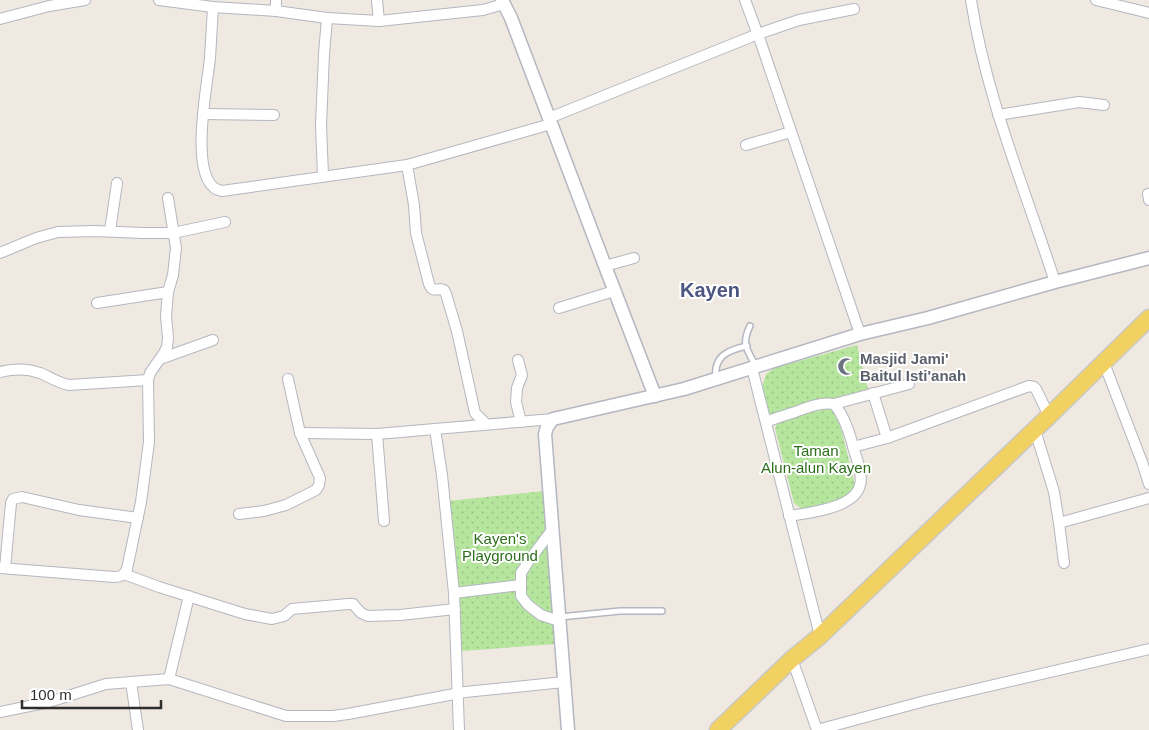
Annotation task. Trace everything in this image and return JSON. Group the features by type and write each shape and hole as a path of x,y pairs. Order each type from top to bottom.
{"main road":[{"path":"718,730 792,659 820,636 1149,318"}],"street":[{"path":"0,19 49,6 85,0"},
{"path":"159,0 213,8 276,11 327,18 379,21 483,10 503,2 655,396"},
{"path":"276,0 276,11"},
{"path":"378,0 379,21"},
{"path":"745,0 860,334"},
{"path":"971,0 998,115 1055,282"},
{"path":"1096,0 1149,13"},
{"path":"213,8 210,57 201,129 202,162 208,180 216,189 222,191 407,164 550,121 758,34 799,20 854,9"},
{"path":"323,176 321,126 327,18"},
{"path":"998,115 1080,102 1104,105"},
{"path":"203,114 274,115"},
{"path":"746,145 791,132"},
{"path":"407,164 414,205 416,233 430,288 433,290 442,289 446,294 457,331 475,413 486,424"},
{"path":"110,232 116,183"},
{"path":"138,518 79,510 18,497 13,499 10,508 3,568 114,577 120,577 127,569 138,518 141,502 148,442 148,380 150,373 167,347 168,338 166,316 168,292 175,264 176,248 168,198"},
{"path":"0,253 36,238 58,232 173,232 225,222"},
{"path":"605,266 634,258"},
{"path":"300,433 377,434 554,419 684,389 860,334 928,318 1149,258"},
{"path":"559,308 614,290"},
{"path":"97,303 168,292"},
{"path":"160,359 213,340"},
{"path":"518,360 522,375 517,388 516,402 520,422"},
{"path":"1104,363 1146,460 1149,484"},
{"path":"754,367 789,516 820,636"},
{"path":"0,372 14,368 30,370 69,386 148,380"},
{"path":"239,514 264,511 286,505 316,490 319,486 320,478 300,433 288,378"},
{"path":"766,422 816,404 826,402 834,404 909,384"},
{"path":"853,447 887,438 1029,386 1036,389 1049,416"},
{"path":"873,393 887,438"},
{"path":"789,516 843,504 858,492 861,483 860,472 847,427 840,410 834,404"},
{"path":"554,419 547,427 545,434 568,730"},
{"path":"435,429 442,475 454,593 459,730"},
{"path":"1035,430 1054,492 1064,563"},
{"path":"377,434 384,521"},
{"path":"1059,523 1149,498"},
{"path":"552,530 521,573 521,596 528,605 541,615 559,619"},
{"path":"124,574 245,614 272,619 284,616 292,608 348,604 353,604 361,613 368,616 400,615 455,608"},
{"path":"454,593 521,585"},
{"path":"169,679 189,596"},
{"path":"792,659 817,730 925,700 1149,649"},
{"path":"0,712 49,702 106,684 169,679 286,716 333,716 458,693 564,682"},
{"path":"131,682 138,730"}],"lane":[{"path":"750,326 745,341 754,367"},
{"path":"716,379 715,370 725,353 747,346"},
{"path":"559,619 620,611 662,611"}],"green space":[{"path":"857,345 868,389 780,413 770,414 767,411 762,387 766,374 773,369"},
{"name":"Taman Alun-alun Kayen","path":"830,408 837,412 856,489 850,497 802,509 794,503 775,428 779,420"},
{"name":"Kayen's Playground","path":"544,491 555,644 462,651 448,501"}],"place":[{"name":"Masjid Jami' Baitul Isti'anah","path":"846,367"}],"district":[{"name":"Kayen","path":"710,290"}]}
